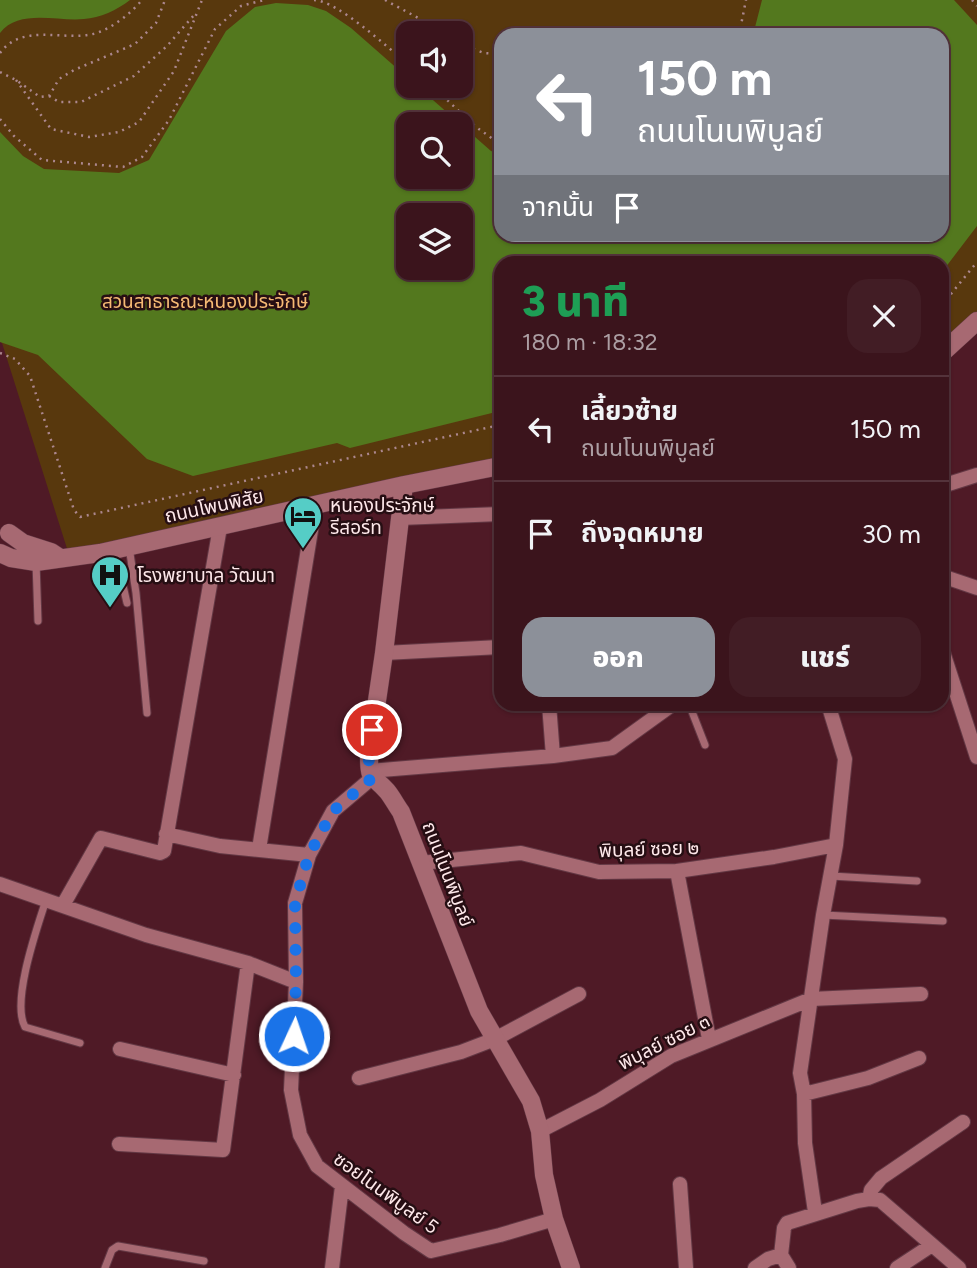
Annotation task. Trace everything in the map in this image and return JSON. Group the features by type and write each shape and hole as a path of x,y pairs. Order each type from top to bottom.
{"street":[{"path":"949,347 977,321"},
{"name":"ถนนโพนพิสัย","path":"0,552 11,558 36,562 122,548 494,467"},
{"path":"949,484 977,475"},
{"path":"404,485 369,755 370,775 612,748 663,711"},
{"path":"259,849 315,506"},
{"path":"400,518 494,514"},
{"path":"63,905 99,839 103,837 160,853 163,851 220,527"},
{"path":"0,552 7,545 5,528"},
{"path":"5,528 35,549 51,552 60,558"},
{"path":"949,578 977,588"},
{"path":"384,653 494,647"},
{"path":"949,671 977,757"},
{"path":"550,711 553,756"},
{"path":"815,1212 805,1143 804,1094 800,1073 836,845 845,758 830,711"},
{"name":"ซอยโนนพิบูลย์ 5","path":"370,775 333,811 309,855 295,903 296,982 291,1090 300,1135 317,1166 432,1251 554,1219"},
{"name":"ถนนโนนพิบูลย์","path":"370,775 386,790 401,811 479,1011 527,1092 540,1132 544,1175 554,1219 571,1268"},
{"path":"166,834 220,846 309,855"},
{"name":"พิบุลย์ ซอย ๒","path":"421,863 521,853 599,872 677,871 836,845"},
{"path":"677,871 709,1039"},
{"path":"0,884 146,935 248,963 296,982"},
{"path":"119,1144 223,1150 248,963"},
{"name":"พิบุลย์ ซอย ๓","path":"540,1132 600,1100 671,1056 811,999 921,994"},
{"path":"359,1078 440,1058 495,1040 579,995"},
{"path":"120,1049 234,1074"},
{"path":"804,1094 868,1078 919,1058"},
{"path":"869,1199 871,1190 881,1178 963,1122"},
{"path":"680,1184 686,1268"},
{"path":"332,1268 342,1186"},
{"path":"789,1268 781,1255 787,1223 815,1212 869,1199 886,1203 959,1268"},
{"path":"897,1268 932,1245"},
{"path":"755,1268 768,1259 781,1255"}],"lane":[{"path":"122,548 127,603"},
{"path":"122,548 136,593 147,713"},
{"path":"36,562 38,621"},
{"path":"692,711 705,745"},
{"path":"830,876 917,881"},
{"path":"46,899 27,965 21,1018 25,1027 80,1043"},
{"path":"823,915 943,921"},
{"path":"105,1268 112,1250 118,1246 204,1261"}],"path":[{"path":"0,53 8,42 37,35 93,34 129,15 142,0"},
{"path":"49,96 59,79 66,74 135,44 156,23 165,0"},
{"path":"16,80 51,129 89,137 119,132 139,122 174,71 202,0"},
{"path":"0,119 14,136 42,160 123,167 142,157 169,120 215,29 241,6 264,0"},
{"path":"314,0 323,0 396,54"},
{"path":"385,0 424,21"},
{"path":"740,28 746,0"},
{"path":"972,0 977,6"},
{"path":"0,72 40,97 49,96 59,102 81,102 134,76 167,46 197,12"},
{"path":"473,49 494,54"},
{"path":"445,98 476,128 494,140"},
{"path":"949,296 977,262"},
{"path":"0,353 15,359 30,376 74,510 80,517 494,426"}],"green space":[{"name":"สวนสาธารณะหนองประจักษ์","path":"0,0 977,0 977,321 949,347 949,256 494,256 494,459 70,558 0,342"}],"shaded area":[{"path":"0,0 130,0 96,17 28,18 8,25 0,33"},
{"name":"สวนสาธารณะหนองประจักษ์","path":"762,0 954,0 977,25 977,226 949,263 949,256 494,256 494,412 350,448 337,443 193,476 147,459 38,355 0,342 0,132 23,156 44,169 119,173 149,160 226,31 255,7 276,3 308,5 326,11 351,28 396,67 396,98 431,98 447,112 396,112 396,189 473,189 473,135 494,152 494,242 949,242 949,28 755,28"}],"place":[{"name":"หนองประจักษ์ รีสอร์ท","path":"303,550"},
{"name":"โรงพยาบาล วัฒนา","path":"110,609"}],"route":[{"path":"294,1036 295,903 309,855 333,811 372,778 369,771 372,730"}]}
